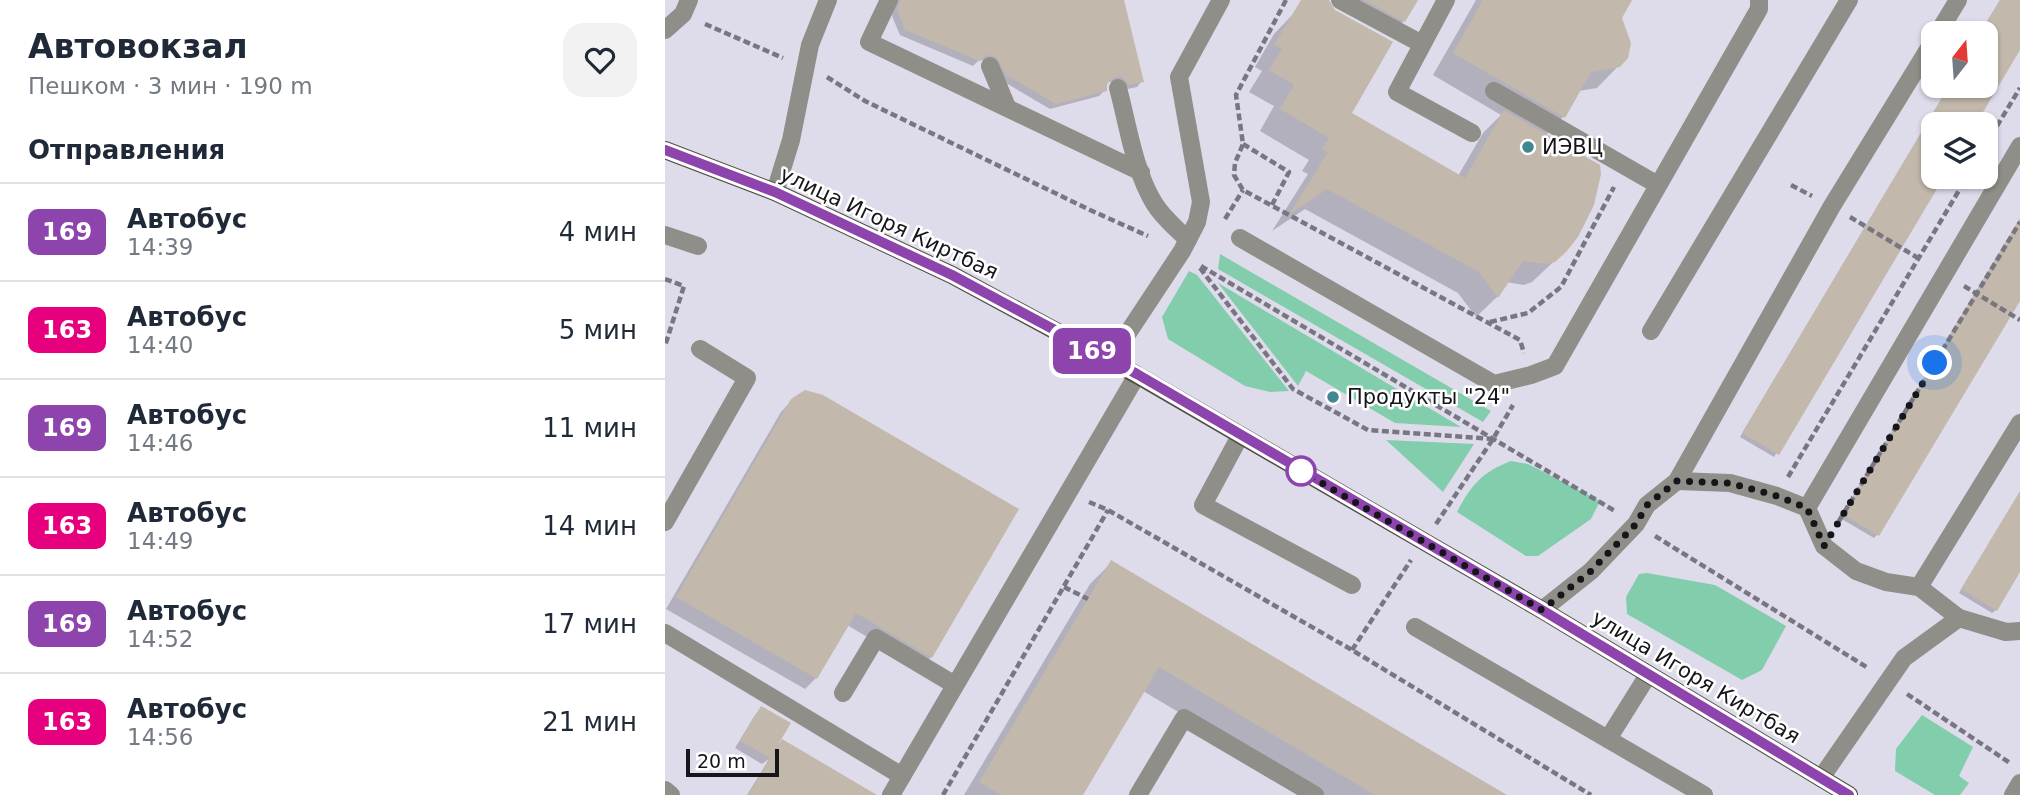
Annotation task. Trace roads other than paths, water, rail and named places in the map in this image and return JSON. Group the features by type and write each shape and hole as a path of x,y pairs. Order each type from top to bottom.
{"main road":[{"name":"улица Игоря Киртбая","path":"665,150 775,192 952,275 1137,374 1542,610 1849,795"}],"lane":[{"path":"775,192 791,140 810,45 828,0"},
{"path":"889,0 869,42 1141,172"},
{"path":"1110,360 1185,245 1197,222 1201,202 1179,77 1221,0"},
{"path":"1341,0 1422,44"},
{"path":"1447,0 1397,92 1472,133"},
{"path":"1240,238 1494,384 1555,366 1759,9 1759,0"},
{"path":"1651,331 1849,0"},
{"path":"1945,21 1958,0"},
{"path":"665,30 686,7"},
{"path":"1542,610 1591,571 1636,524 1647,505 1677,481 1832,206 1921,61"},
{"path":"990,65 1007,107"},
{"path":"1118,88 1141,172 1154,202 1185,245"},
{"path":"1494,91 1658,186"},
{"path":"1807,508 2020,146"},
{"path":"665,235 698,246"},
{"path":"665,522 747,378 700,349"},
{"path":"891,795 1137,374"},
{"path":"1919,587 2020,423"},
{"path":"1240,436 1203,505 1352,585"},
{"path":"1677,481 1730,483 1777,496 1807,508 1824,546 1856,571 1886,582 1919,587 1959,618 2006,632 2020,631"},
{"path":"1821,778 1904,659 1959,618"},
{"path":"1415,627 1704,795"},
{"path":"665,633 902,776"},
{"path":"843,693 876,638 955,685"},
{"path":"1608,739 1648,675"},
{"path":"1138,795 1184,718 1286,787 1315,795"},
{"path":"2013,795 2020,783"},
{"path":"665,790 671,795"}],"place":[{"name":"ИЭВЦ","path":"1528,147"},
{"name":"Продукты \"24\"","path":"1333,397"}]}
